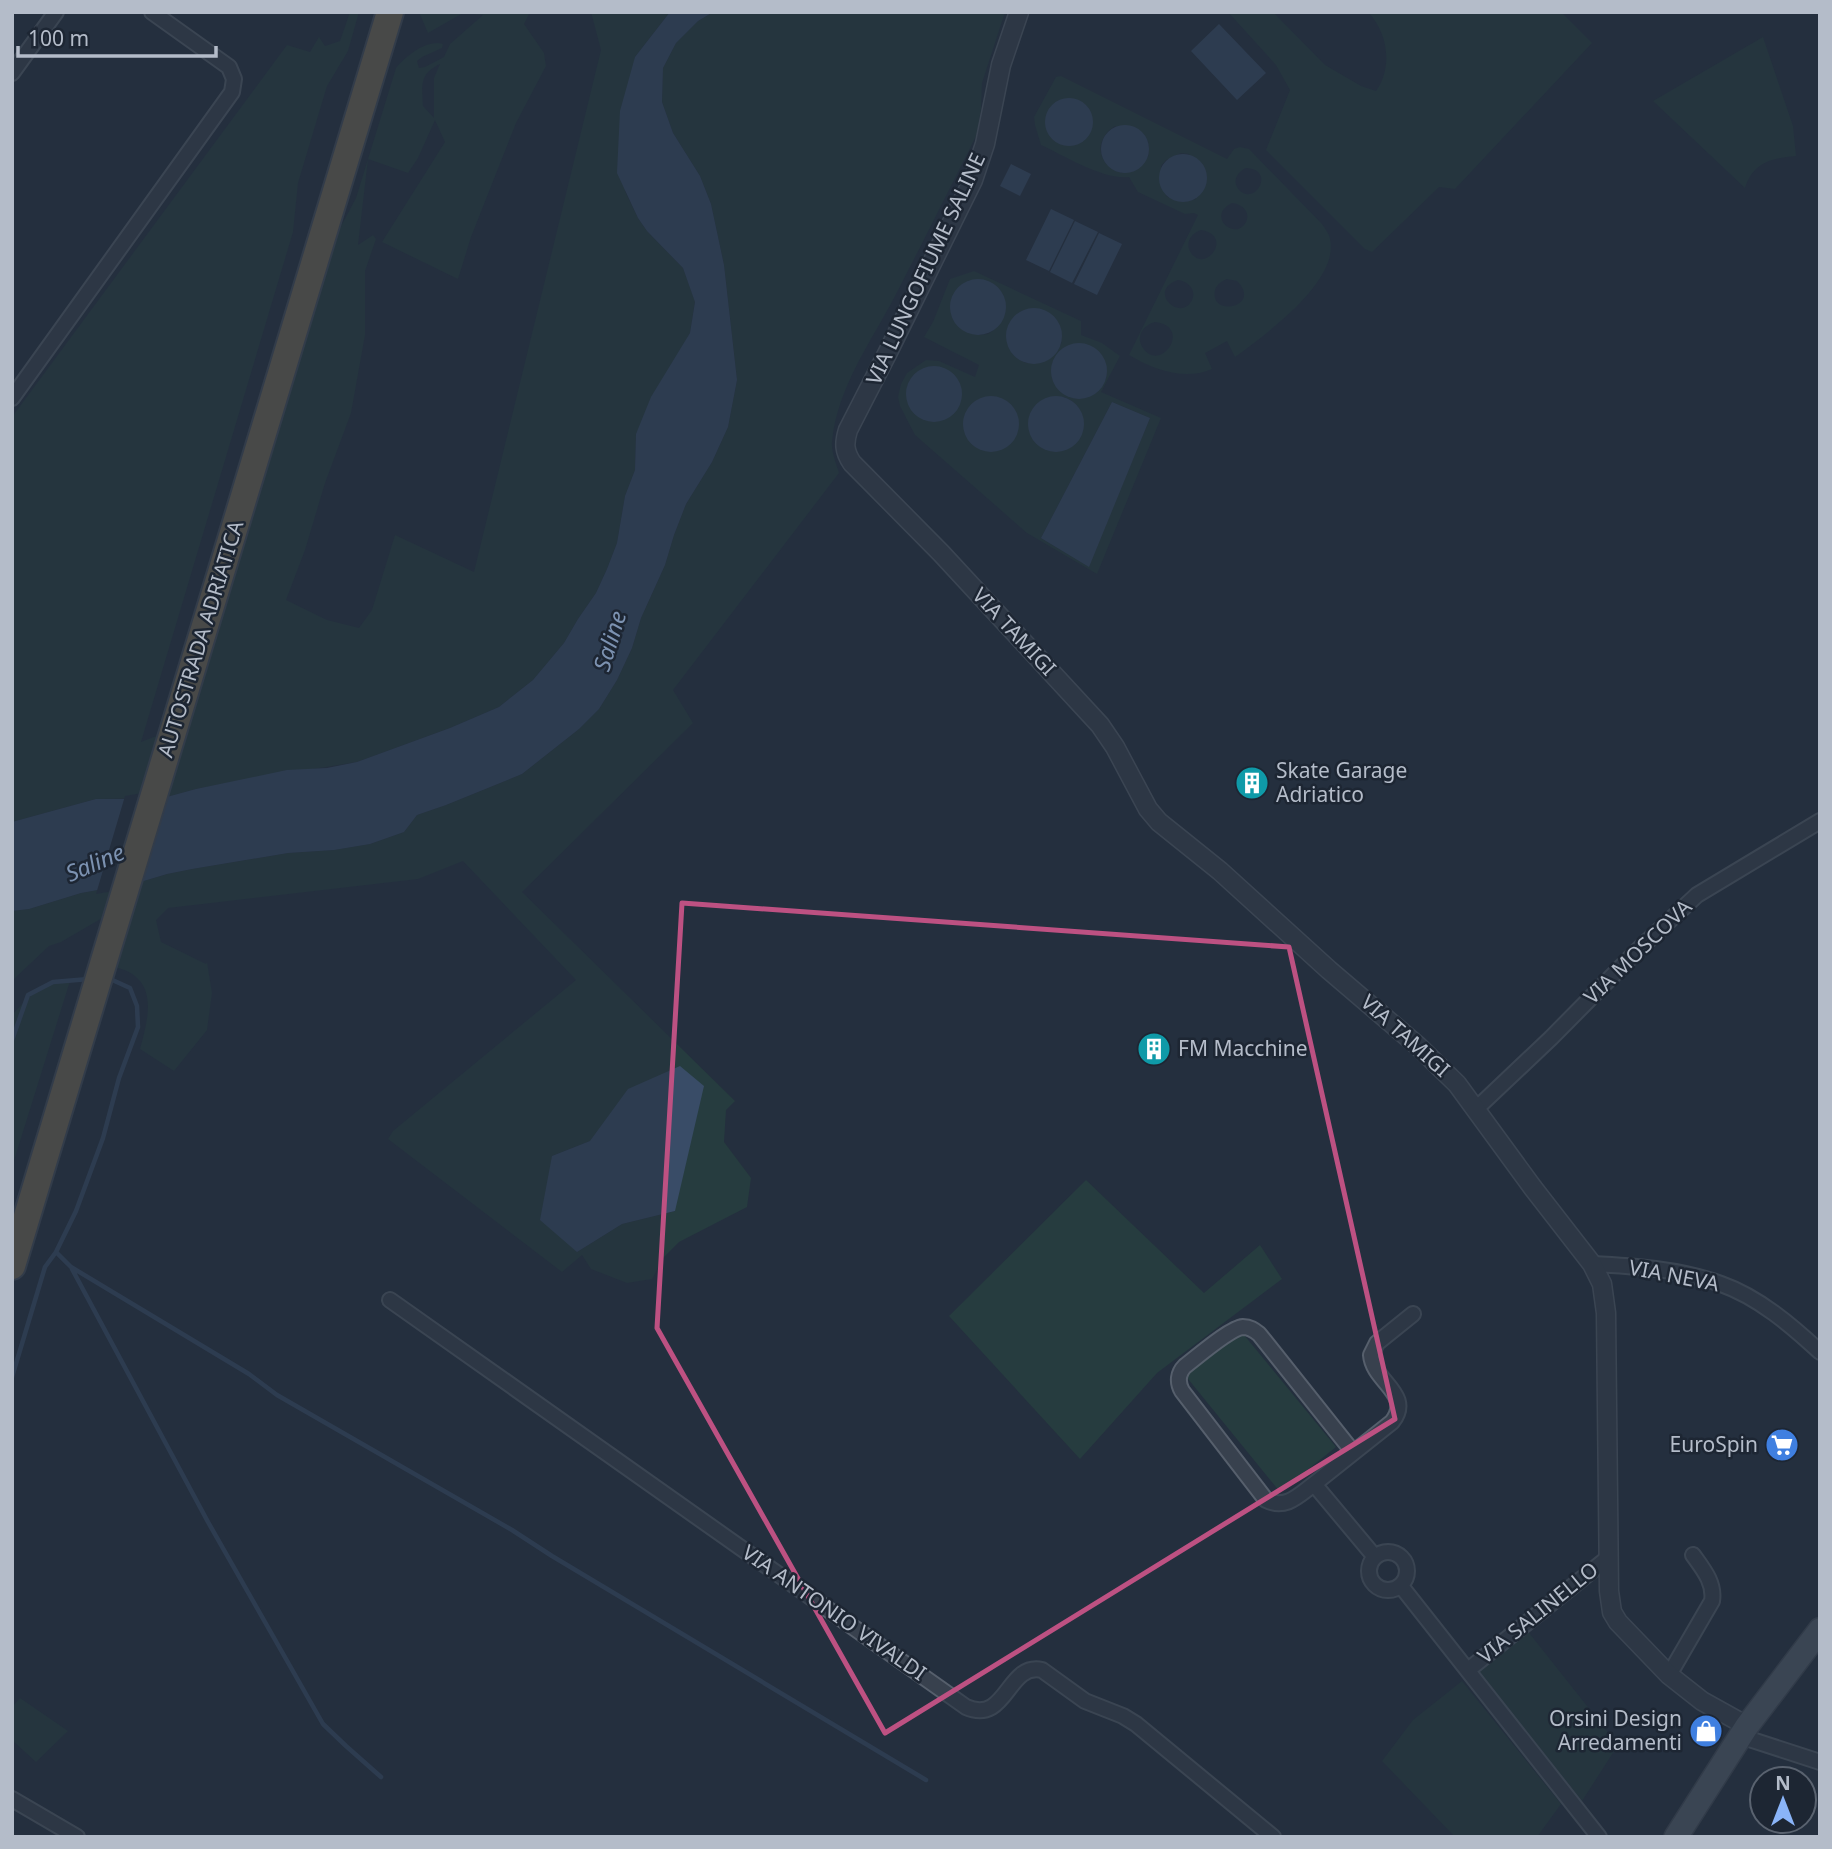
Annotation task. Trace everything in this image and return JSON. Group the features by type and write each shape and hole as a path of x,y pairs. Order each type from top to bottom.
{"highway":[{"name":"AUTOSTRADA ADRIATICA","path":"178,687 371,12"},
{"name":"AUTOSTRADA ADRIATICA","path":"12,1266 77,1023 178,687 390,12"},
{"name":"AUTOSTRADA ADRIATICA","path":"12,1204 77,1023"}],"main road":[{"path":"1676,1837 1743,1731 1819,1631"}],"street":[{"path":"12,73 55,12"},
{"path":"12,398 232,92 234,79 229,68 152,12"},
{"name":"VIA LUNGOFIUME SALINE","path":"844,441 973,180 985,144 1001,65 1019,12"},
{"name":"VIA TAMIGI","path":"844,441 847,456 852,463 941,553 1100,726 1115,747 1153,816 1220,871 1449,1074 1592,1264 1602,1284 1606,1313 1609,1599 1614,1617 1669,1675 1743,1731"},
{"name":"VIA MOSCOVA","path":"1476,1109 1698,895 1820,821"},
{"name":"VIA NEVA","path":"1592,1264 1650,1269 1721,1284 1744,1294 1777,1316 1820,1352"},
{"name":"VIA ANTONIO VIVALDI","path":"390,1300 966,1707 987,1710 1026,1671 1035,1668 1042,1670 1085,1702 1123,1716 1136,1724 1273,1837"},
{"path":"1353,1452 1259,1334 1251,1329 1235,1329 1182,1369 1178,1382 1182,1391 1266,1500 1276,1504 1288,1503 1392,1422 1398,1413 1398,1399 1375,1368 1371,1355 1377,1343 1413,1314"},
{"path":"1314,1484 1375,1557"},
{"path":"1391,1552 1401,1557 1408,1574 1401,1586 1390,1591 1373,1584 1368,1573 1375,1557 1391,1552"},
{"path":"1669,1675 1713,1601 1711,1582 1693,1555"},
{"name":"VIA SALINELLO","path":"1468,1670 1609,1557"},
{"path":"1401,1586 1598,1837"},
{"path":"1743,1731 1819,1761"},
{"path":"12,1799 77,1837"}],"highlighted area":[{"path":"682,903 1289,947 1395,1419 885,1733 657,1328"}],"green space":[{"path":"350,12 359,12 348,51 327,86 298,183 293,232 141,742 187,724 238,566 338,232 356,198 368,159 358,245 373,235 376,239 365,271 365,335 351,413 286,600 327,620 359,628 372,610 395,535 474,572 601,50 591,12 670,12 635,57 625,191 647,231 683,268 695,301 690,333 636,434 635,470 625,496 617,543 607,569 596,593 564,643 533,680 499,707 450,728 357,762 238,781 163,798 96,799 12,822 12,417 287,45 310,52 319,37 325,46 340,41"},
{"path":"419,12 530,12 524,24 544,53 546,66 516,123 471,237 458,279 382,242 445,142 435,120 418,158 408,173 368,159 396,68 405,58 430,44 443,44 442,48 417,61 419,68 444,57 450,44 483,15 463,13 428,33","holes":["440,64 434,78 434,118 423,106 422,87 425,76"]},
{"path":"713,12 1005,12 982,83 977,134 895,296 856,366 841,403 832,446 839,473 673,690 693,723 522,892 735,1101 726,1110 724,1142 751,1178 747,1207 679,1242 664,1257 652,1279 627,1283 591,1269 582,1255 562,1272 388,1139 393,1131 576,980 463,861 418,879 168,908 156,920 161,942 206,964 207,962 212,993 207,1030 174,1071 140,1049 148,1009 144,987 126,971 111,966 128,903 61,942 49,946 12,983 12,911 192,869 288,853 370,844 404,832 417,815 522,774 579,729 599,709 632,648 641,618 665,565 686,504 712,462 728,427 737,380 724,265 711,204 700,176 673,133 662,102 663,68 676,43 698,21","holes":["590,1141 675,1211 622,1224 577,1252 552,1156"]},
{"path":"1228,12 1273,12 1325,65 1361,86 1376,91 1385,71 1386,50 1380,30 1368,12 1561,12 1592,43 1455,189 1439,187 1372,252 1365,249 1266,150 1290,90 1276,65"},
{"path":"1763,37 1793,126 1796,156 1764,163 1753,173 1745,188 1653,101"},
{"path":"1061,76 1227,159 1234,149 1249,149 1322,224 1329,235 1330,255 1324,272 1297,306 1235,357 1227,341 1205,353 1212,369 1202,372 1170,372 1129,355 1198,215 1185,214 1138,192 1129,177 1096,171 1041,145 1034,117 1056,77","holes":["1115,126 1148,141 1148,157 1122,173 1114,170 1103,159 1103,138","1181,153 1189,154 1196,199 1180,201 1166,196 1161,166 1166,160","1246,168 1260,174 1257,190 1246,194 1237,188 1236,178","1232,203 1244,209 1247,218 1246,222 1236,229 1225,225 1221,214 1224,208","1201,230 1211,233 1215,239 1214,251 1204,259 1197,258 1189,249 1190,238","1227,279 1237,281 1244,297 1234,306 1220,304 1215,299 1218,284","1178,280 1185,282 1193,292 1192,300 1187,306 1174,307 1165,297 1165,291","1155,322 1166,325 1172,331 1173,339 1165,352 1150,355 1143,348 1140,336 1147,326"]},
{"path":"974,271 1081,321 1081,335 1102,343 1120,356 1101,392 1161,418 1097,574 1027,533 915,435 900,406 898,397 907,373 926,360 939,361 975,377 979,365 924,337 950,279","holes":["968,281 985,281 995,329 988,334 979,335","1024,310 1062,335 1057,352 1026,363 1018,359 1012,353 1011,321","1069,346 1086,346 1105,364 1106,378 1096,393 1052,364 1056,356","933,366 957,409 943,419 930,421 919,416 911,407 907,395 908,383 917,373","990,396 1003,399 1013,407 1014,439 997,450 983,450","1064,397 1078,407 1079,439 1066,450 1033,408 1043,400","1112,402 1150,418 1088,566 1041,538"]},
{"path":"70,981 12,1167 13,1014 44,987"},
{"path":"1086,1180 1204,1293 1260,1245 1282,1279 1157,1373 1080,1459 949,1316"},
{"path":"1240,1330 1336,1447 1280,1492 1184,1374"},
{"path":"1526,1629 1618,1745 1582,1801 1477,1670"},
{"path":"1462,1681 1561,1804 1537,1837 1455,1837 1382,1761 1413,1720"},
{"path":"20,1698 68,1731 36,1762 12,1740 12,1707"}],"water":[{"name":"Saline","path":"670,12 713,12 698,21 676,43 663,68 662,102 673,133 700,176 711,204 724,265 737,380 728,427 712,462 686,504 665,565 641,618 632,648 599,709 579,729 522,774 417,815 404,832 370,844 288,853 192,869 12,911 12,822 96,799 143,796 163,798 287,770 327,768 357,762 499,707 533,680 564,643 596,593 617,543 625,496 635,470 636,434 651,397 690,333 695,302 683,268 647,231 617,173 620,111 635,57"},
{"path":"1219,24 1266,73 1237,100 1191,51"},
{"path":"1069,98 1086,105 1093,122 1086,139 1069,146 1052,139 1045,122 1052,105"},
{"path":"1125,125 1142,132 1149,149 1142,166 1125,173 1108,166 1101,149 1108,132"},
{"path":"1183,154 1200,161 1207,178 1200,195 1183,202 1166,195 1159,178 1166,161"},
{"path":"1011,164 1031,174 1020,196 1000,186"},
{"path":"1051,209 1074,220 1049,271 1026,260"},
{"path":"1075,221 1098,232 1072,283 1050,272"},
{"path":"1099,233 1122,244 1097,295 1074,284"},
{"path":"978,279 989,281 998,287 1004,296 1004,318 998,327 989,333 978,335 967,333 958,327 952,318 950,307 952,296 958,287 967,281"},
{"path":"1034,308 1045,310 1054,316 1060,325 1060,347 1054,356 1045,362 1034,364 1023,362 1014,356 1008,347 1006,336 1008,325 1014,316 1023,310"},
{"path":"1079,343 1099,351 1107,371 1099,391 1079,399 1059,391 1051,371 1059,351"},
{"path":"934,366 945,368 954,374 960,383 960,405 954,414 945,420 934,422 923,420 914,414 908,405 906,394 908,383 914,374 923,368"},
{"path":"991,396 1002,398 1011,404 1017,413 1017,435 1011,444 1002,450 991,452 980,450 971,444 965,435 963,424 965,413 971,404 980,398"},
{"path":"1056,396 1076,404 1084,424 1076,444 1056,452 1036,444 1028,424 1036,404"},
{"path":"1112,402 1150,418 1089,567 1041,538"},
{"path":"680,1066 704,1086 675,1211 622,1224 577,1252 540,1220 552,1156 590,1141 628,1089"}],"pier":[{"path":"142,793 136,887 96,894 125,796"}],"waterway":[{"path":"108,978 130,988 137,1006 138,1027 119,1078 103,1138 76,1211 56,1252 71,1267 249,1374 277,1395 512,1530 926,1780"},
{"path":"12,1040 28,995 53,982 89,979"},
{"path":"12,1377 45,1267 56,1252"},
{"path":"72,1269 208,1522 323,1724 381,1777"}],"place":[{"name":"Skate Garage Adriatico","path":"1252,783"},
{"name":"FM Macchine","path":"1154,1049"},
{"name":"EuroSpin","path":"1782,1445"},
{"name":"Orsini Design Arredamenti","path":"1706,1731"}]}
